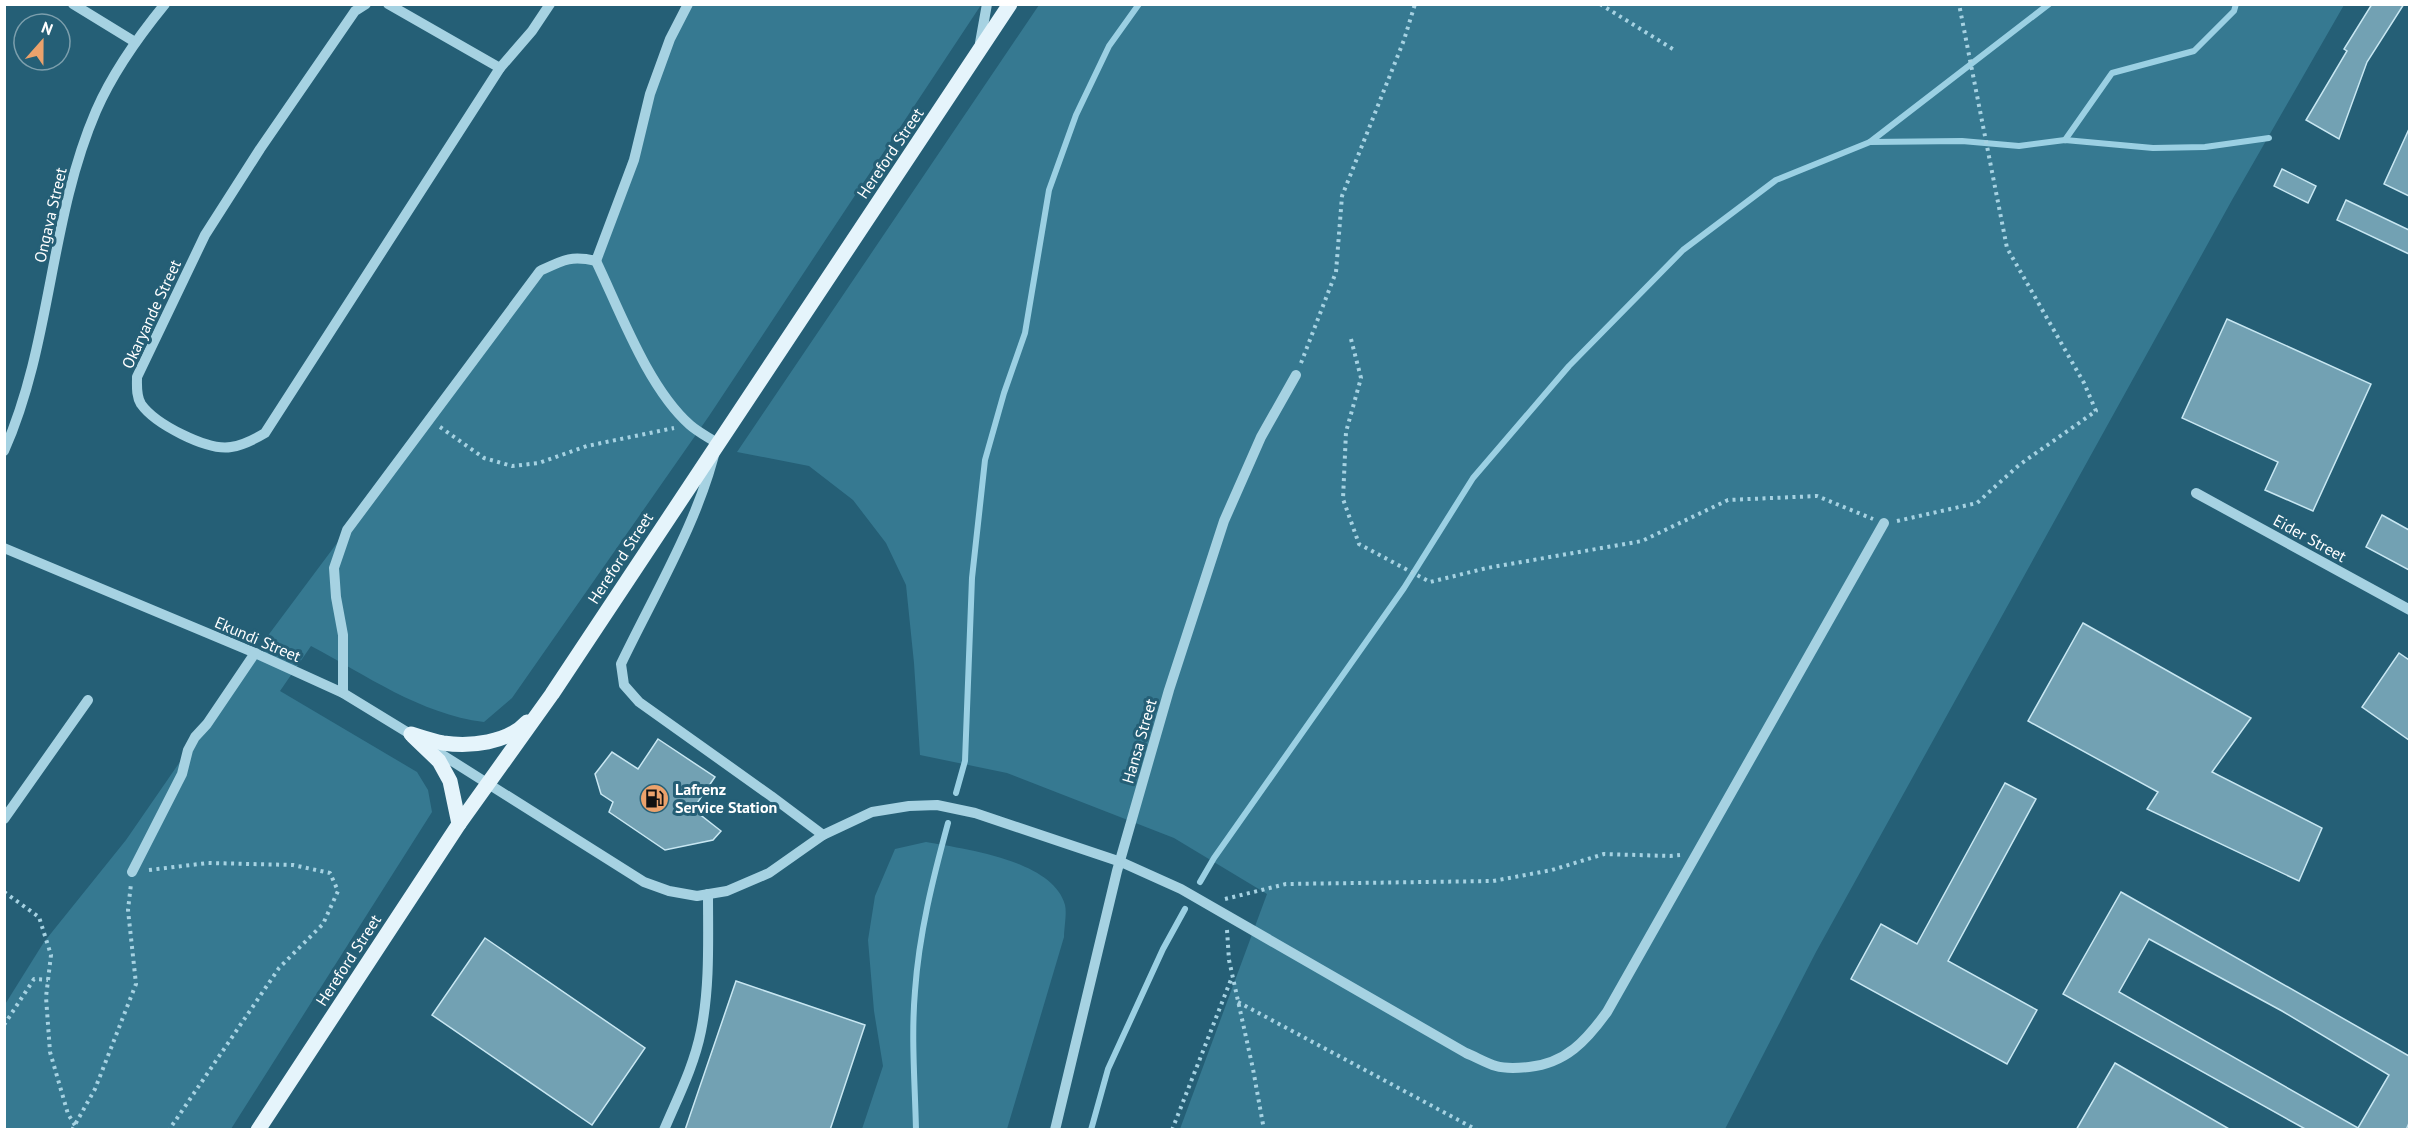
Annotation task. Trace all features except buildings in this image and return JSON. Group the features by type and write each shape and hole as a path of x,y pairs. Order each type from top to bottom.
{"main road":[{"name":"Hereford Street","path":"258,1130 459,824 552,694 1010,4"},
{"path":"411,734 442,743 476,743 500,738 521,728 552,694"},
{"path":"411,734 439,761 450,781 459,824"}],"street":[{"path":"73,4 135,42"},
{"name":"Ongava Street","path":"4,451 20,413 28,385 69,197 87,132 105,93 135,42 165,4"},
{"name":"Okaryande Street","path":"366,4 355,10 260,149 205,235 137,377 140,403 159,421 205,444 229,448 249,442 266,433 500,68 532,31 550,4"},
{"path":"388,4 500,68"},
{"path":"688,4 670,39 650,94 634,160 596,261 642,358 671,404 690,425 717,443 710,475 696,509 621,664 624,685 639,702 823,835"},
{"path":"976,58 987,4"},
{"path":"343,693 343,635 336,597 334,568 347,530 540,271 563,259 578,256 596,261"},
{"name":"Hansa Street","path":"1055,1130 1120,862 1169,690 1224,521 1261,437 1296,375"},
{"name":"Eider Street","path":"2196,493 2409,609"},
{"name":"Ekundi Street","path":"4,548 255,653 343,693 644,882 669,891 697,896 727,891 769,873 823,835 872,812 909,806 937,805 975,813 1120,862 1181,889 1466,1053 1497,1066 1517,1068 1539,1066 1562,1059 1590,1036 1607,1012 1884,523"},
{"path":"132,872 182,774 191,743 207,724 255,653"},
{"path":"4,819 88,700"},
{"path":"664,1130 691,1068 701,1031 708,974 708,894"}],"path":[{"path":"1296,375 1336,272 1342,196 1404,40 1415,4"},
{"path":"1600,4 1676,51"},
{"path":"1351,339 1361,378 1346,432 1343,499 1359,544 1431,582 1487,568 1642,541 1728,500 1817,496 1884,523 1977,503 2019,465 2096,411 2084,383 2007,248 1959,4"},
{"path":"429,420 484,458 512,466 539,463 587,446 690,425"},
{"path":"1206,903 1286,884 1493,881 1552,870 1604,854 1670,856 1698,852"},
{"path":"72,1130 95,1089 136,984 128,910 132,872 208,863 293,865 330,873 338,891 323,924 279,968 169,1130"},
{"path":"4,892 39,917 51,955 46,997 50,1052 68,1114 78,1130"},
{"path":"1226,915 1232,976 1264,1128 1270,1130"},
{"path":"1172,1130 1232,976"},
{"path":"4,1024 34,980 48,980"},
{"path":"1238,1002 1477,1130"}],"shaded area":[{"path":"688,5 981,5 709,416 512,698 484,722 460,718 394,692 311,646 280,691 417,772 428,790 432,812 231,1129 5,1129 4,1006 44,942 126,840 255,653 540,271 563,259 596,260 650,94"},
{"path":"1039,5 2344,5 2232,200 1816,952 1725,1129 1180,1129 1267,894 1174,838 1007,773 920,755 906,585 886,543 853,500 809,466 737,452"},
{"path":"926,842 984,853 1026,867 1044,877 1057,890 1065,905 1064,937 1007,1129 862,1129 883,1066 874,1011 868,940 875,896 895,849"}],"waterway":[{"path":"956,793 965,761 972,578 985,460 1004,393 1025,333 1049,190 1076,115 1109,46 1139,4"},
{"path":"1200,882 1214,858 1404,588 1473,478 1569,366 1683,250 1776,180 1870,142 2049,4"},
{"path":"2065,140 2112,73 2194,51 2234,11 2236,4"},
{"path":"1870,142 1962,141 2019,146 2065,140 2153,148 2205,147 2269,138"},
{"path":"916,1130 913,1026 917,970 927,906 948,823"},
{"path":"1091,1130 1108,1069 1163,949 1185,909"}],"place":[{"name":"Lafrenz Service Station","path":"654,798"}]}
